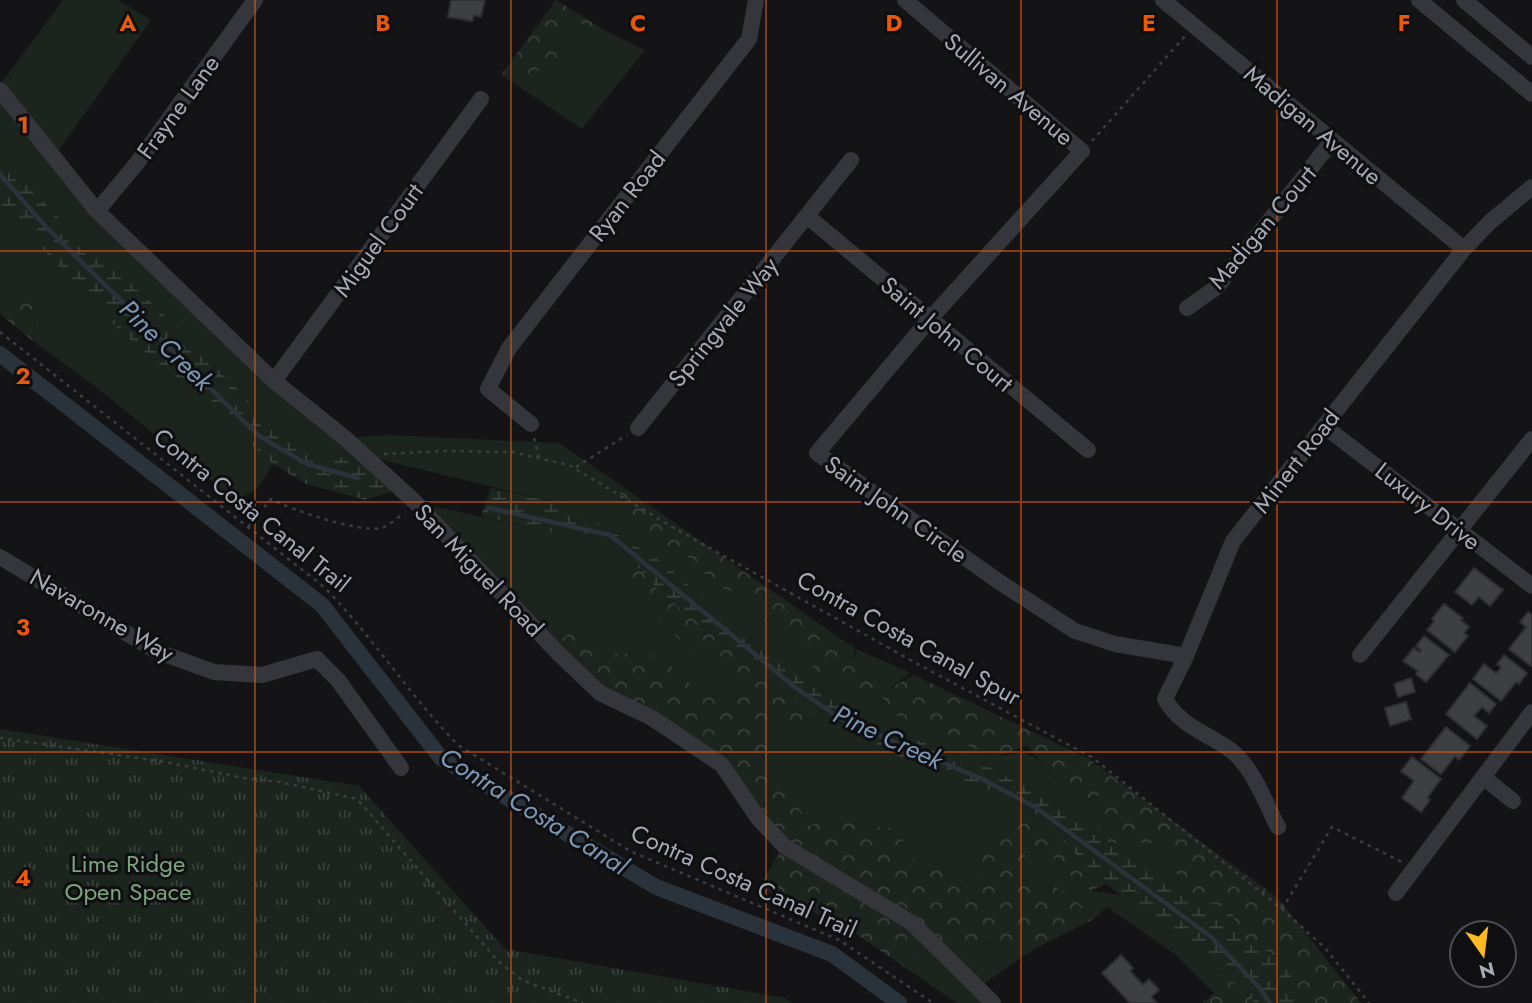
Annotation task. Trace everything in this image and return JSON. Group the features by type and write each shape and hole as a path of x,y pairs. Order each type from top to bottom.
{"street":[{"name":"Frayne Lane","path":"97,211 137,163 255,0"},
{"name":"Ryan Road","path":"531,425 488,388 509,348 749,39 756,0"},
{"name":"Sullivan Avenue","path":"905,0 1082,151"},
{"name":"Madigan Avenue","path":"1163,0 1464,249"},
{"path":"1419,0 1532,94"},
{"path":"1464,0 1532,57"},
{"name":"San Miguel Road","path":"0,90 97,211 274,381 415,502 559,654 600,693 652,718 722,765 758,818 784,846 912,923 993,1003"},
{"name":"Miguel Court","path":"274,381 481,99"},
{"name":"Madigan Court","path":"1187,308 1217,287 1332,141"},
{"name":"Saint John Circle","path":"1082,151 929,320 817,453 998,581 1075,631 1115,644 1186,656"},
{"name":"Springvale Way","path":"638,428 851,160"},
{"name":"Minert Road","path":"1278,827 1251,774 1234,753 1175,715 1166,699 1233,541 1464,249 1490,222 1532,187"},
{"name":"Saint John Court","path":"807,216 1088,450"},
{"name":"Luxury Drive","path":"1324,426 1532,586"},
{"path":"1360,655 1532,439"},
{"name":"Navaronne Way","path":"0,557 156,651 214,672 262,675 317,659 338,680 401,768"},
{"path":"1396,893 1532,712"},
{"path":"1483,778 1513,802"}],"path":[{"path":"1082,151 1194,26"},
{"name":"Contra Costa Canal Trail","path":"0,332 334,597 353,616 441,728 458,745 631,851 839,940 933,1003"},
{"path":"531,425 538,458"},
{"path":"575,468 638,428"},
{"name":"Contra Costa Canal Spur","path":"363,455 446,451 512,452 575,468 674,528 902,656 1094,758 1282,909 1326,949 1369,1003"},
{"path":"248,527 271,499 286,507 366,528 388,525 407,512 415,502"},
{"path":"0,738 166,762 357,799 471,931 510,971 531,984 583,1003"},
{"path":"1282,909 1332,827 1415,869"}],"green space":[{"path":"63,0 118,0 151,20 54,157 97,211 345,438 387,435 559,443 616,482 628,515 682,551 718,587 753,598 764,620 796,646 818,673 858,690 881,696 905,726 925,721 972,748 997,757 1022,752 1038,759 1075,801 1108,794 1098,827 991,768 858,717 750,638 662,562 612,537 635,564 630,584 685,645 768,701 715,691 698,692 673,668 648,653 604,654 581,627 551,646 415,502 544,531 609,534 570,506 363,455 324,459 279,432 171,321 56,215 0,155 0,85"},
{"path":"556,0 606,31 589,35 573,11 555,63 512,82 501,75"},
{"path":"573,11 589,35 606,31 645,50 582,129 512,82 555,63"},
{"path":"0,155 56,215 171,321 279,432 324,459 363,455 401,488 366,500 306,484 273,464 121,332 0,204"},
{"path":"0,204 121,332 273,464 258,488 236,501 96,387 33,341 36,306 23,293 0,297"},
{"path":"23,293 36,306 33,341 0,314 0,297"},
{"path":"616,482 854,646 854,661 889,689 914,675 1089,759 1279,899 1361,1003 1302,1003 1286,991 1295,965 1238,938 1232,910 1185,894 1164,843 1109,843 1098,827 1108,794 1075,801 1027,745 997,757 972,748 925,721 905,726 881,696 858,690 818,673 796,646 764,620 753,598 718,587 682,551 664,549 628,515"},
{"path":"491,488 570,506 662,562 750,638 858,717 991,768 1098,827 1109,843 1159,872 1185,894 1232,910 1238,938 1295,965 1286,990 1302,1003 1254,1003 1252,997 1223,976 1178,933 1159,924 1106,884 1070,849 1035,807 882,750 806,709 660,592 610,535 544,531 481,516"},
{"path":"635,564 660,592 806,709 824,718 795,728 776,712 761,768 787,789 810,826 841,813 858,826 889,828 904,837 900,857 950,868 975,888 982,849 1002,833 1006,815 1035,807 1070,849 1106,884 1091,891 1060,867 1046,846 1026,851 1023,875 1062,890 1078,902 1092,920 1034,949 989,943 940,950 925,936 904,967 849,929 759,887 784,845 716,761 600,693 551,646 581,626 604,654 648,653 673,668 698,692 715,691 766,700 685,645 650,611 630,584"},
{"path":"856,649 911,673 889,689 854,661"},
{"path":"776,712 795,728 824,718 882,750 1035,807 1006,815 1002,833 982,849 976,888 950,868 900,857 889,828 858,826 841,813 810,826 787,789 761,768"},
{"name":"Lime Ridge Open Space","path":"0,729 359,786 505,949 785,998 792,1003 0,1003"},
{"path":"1109,843 1164,843 1185,894 1159,872"},
{"path":"1047,846 1060,867 1091,891 1121,895 1159,924 1178,933 1223,976 1214,993 1176,955 1107,907 1092,920 1078,902 1062,890 1023,875 1026,851"},
{"path":"925,936 940,950 989,943 1034,949 978,988 993,1003 957,1003 904,967"},
{"path":"1223,976 1252,997 1254,1003 1202,1003 1214,993"}],"building":[{"path":"451,0 485,0 481,17 474,15 472,21 448,17"},
{"path":"1474,568 1503,590 1490,606 1479,597 1472,605 1455,592"},
{"path":"1444,604 1463,618 1461,620 1469,627 1464,633 1468,636 1455,652 1427,630"},
{"path":"1528,612 1532,615 1532,667 1509,649 1526,627 1520,622"},
{"path":"1424,636 1449,655 1426,682 1416,674 1418,671 1403,661 1414,648 1419,652 1421,650 1416,646"},
{"path":"1504,655 1527,673 1501,701 1473,679 1484,664 1498,672 1501,667 1497,664"},
{"path":"1411,678 1415,692 1398,697 1394,684"},
{"path":"1470,683 1496,704 1489,713 1482,707 1474,716 1487,726 1477,739 1446,714"},
{"path":"1406,702 1411,719 1390,726 1385,708"},
{"path":"1446,727 1470,746 1459,760 1455,756 1441,774 1421,759"},
{"path":"1412,757 1441,779 1427,798 1430,800 1421,812 1402,798 1414,781 1401,771"},
{"path":"1121,955 1133,968 1130,971 1143,985 1149,979 1159,990 1151,997 1157,1003 1130,1003 1102,973"}],"waterway":[{"name":"Pine Creek","path":"0,174 46,227 259,436 307,464 358,478"},
{"name":"Contra Costa Canal","path":"0,354 322,605 441,758 656,887 832,954 899,1003"},
{"name":"Pine Creek","path":"489,508 610,535 796,688 841,719 984,780 1035,807 1210,936 1258,986 1270,1003"}]}
